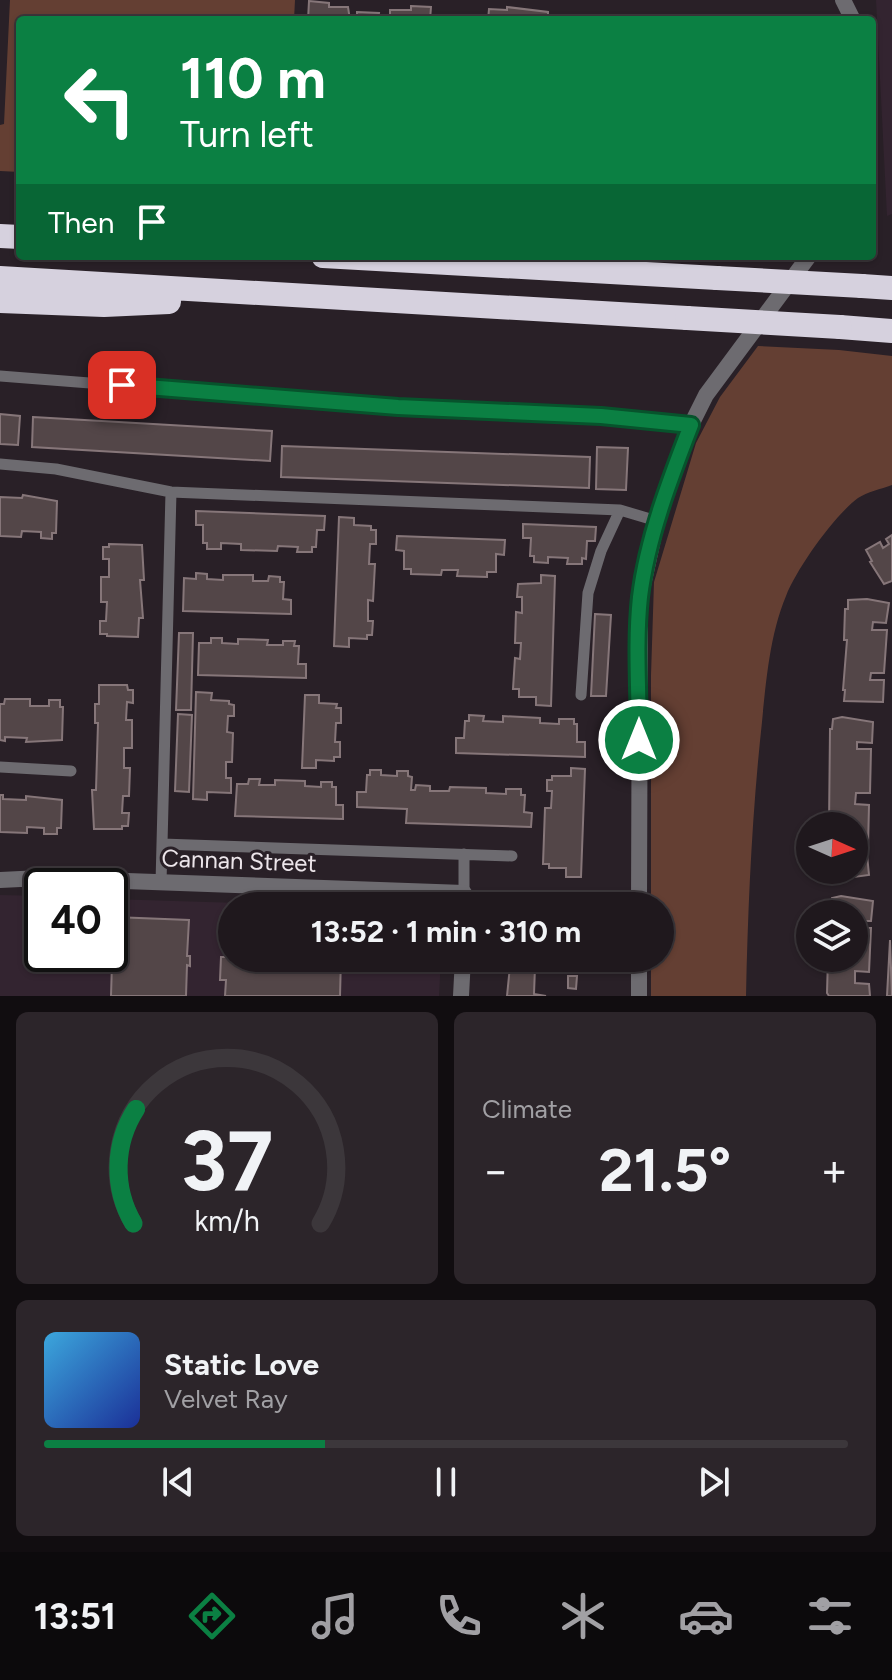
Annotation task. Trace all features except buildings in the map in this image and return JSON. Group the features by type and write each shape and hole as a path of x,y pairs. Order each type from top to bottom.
{"highway":[{"path":"395,260 892,288"},
{"path":"0,278 892,331"},
{"path":"0,301 104,305 285,295"}],"street":[{"path":"639,892 640,599 657,521 691,425 714,384 806,260"},
{"name":"Cannan Street","path":"0,880 41,878 294,892"},
{"path":"461,996 462,972"},
{"path":"639,972 639,996"}],"lane":[{"path":"0,376 398,407 601,416 691,425"},
{"path":"0,464 56,469 171,492 620,510 657,521"},
{"path":"161,883 171,492"},
{"path":"581,695 588,593 601,551 620,510"},
{"path":"0,767 71,771"},
{"path":"162,844 512,856"},
{"path":"464,854 464,892"}],"shaded area":[{"path":"10,0 295,0 294,16 16,16 16,172 0,171 0,125 4,124"},
{"path":"876,0 892,0 892,214 887,216"},
{"path":"758,346 892,356 892,485 858,498 828,530 791,584 776,626 767,674 756,790 746,996 651,996 651,972 674,972 674,892 651,892 654,582 696,443 720,397"},
{"path":"0,895 24,896 24,972 128,972 128,900 218,902 218,972 440,972 439,996 0,996"}],"route":[{"path":"122,385 398,407 601,416 691,425 657,521 643,577 639,623 639,740"}]}
